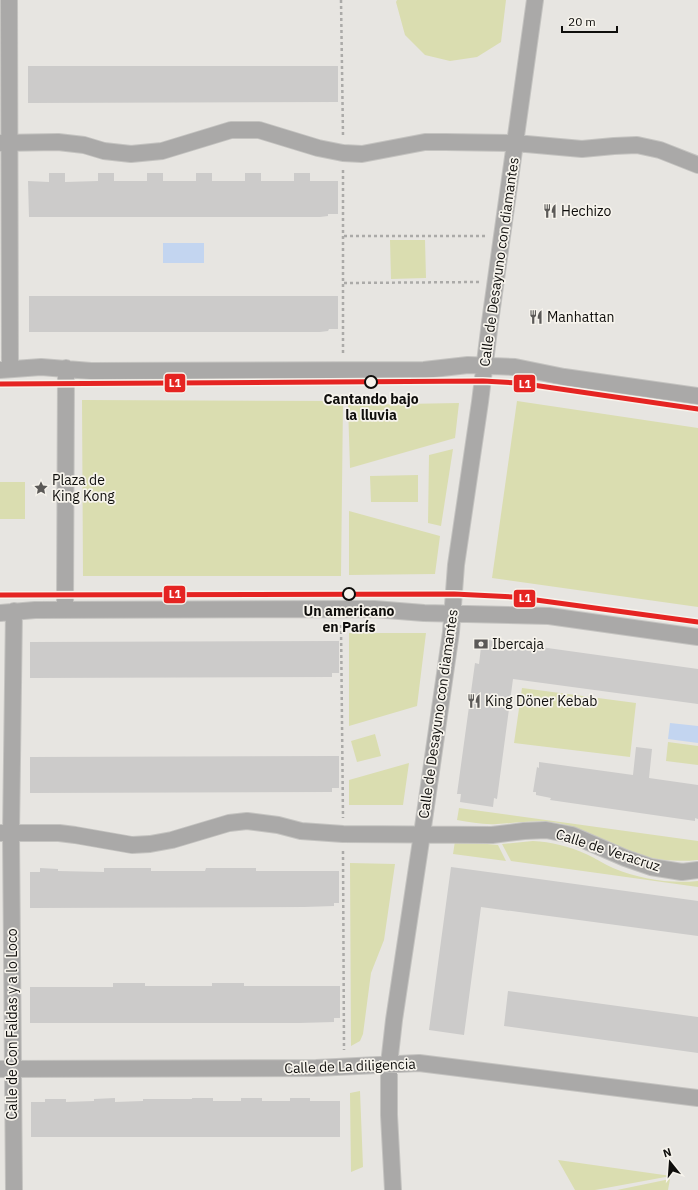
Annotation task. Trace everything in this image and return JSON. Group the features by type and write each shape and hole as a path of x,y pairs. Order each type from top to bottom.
{"street":[{"path":"9,0 4,143 5,370 41,367 91,371 424,370 468,365 485,365 515,367 564,377 698,396"},
{"name":"Calle de Desayuno con diamantes","path":"393,1190 390,1148 389,1064 402,958 422,834 451,632 456,565 485,365 534,0"},
{"path":"4,143 58,142 104,151 131,154 162,151 231,130 259,130 318,148 343,153 362,154 425,142 515,143 582,149 637,145 660,150 698,165"},
{"path":"65,610 66,368"},
{"path":"6,834 7,612 35,610 374,609 424,613 549,616 698,637"},
{"name":"Calle de Veracruz","path":"6,834 64,834 116,843 138,845 172,840 229,823 247,821 262,822 301,832 315,833 492,835 546,830 572,835 625,858 651,867 682,872 698,870"},
{"name":"Calle de Con Faldas y a lo Loco","path":"6,834 6,1069 14,1190"},
{"name":"Calle de La diligencia","path":"6,1069 316,1068 389,1064 429,1064 698,1098"}],"path":[{"path":"341,0 344,236 343,370"},
{"path":"344,236 502,236"},
{"path":"344,283 495,282"}],"green space":[{"path":"397,0 506,0 501,42 477,57 450,61 425,55 405,35 396,2"},
{"path":"390,240 425,240 426,278 391,279"},
{"path":"82,400 343,401 341,576 83,576"},
{"path":"517,401 698,428 698,607 492,578"},
{"path":"459,403 455,438 350,468 348,405"},
{"path":"453,449 441,526 428,523 429,455"},
{"path":"418,475 418,502 371,502 370,476"},
{"path":"0,482 25,482 25,519 0,519"},
{"path":"349,511 440,536 435,574 349,575"},
{"path":"349,633 426,633 417,706 349,726"},
{"path":"522,688 636,703 630,757 514,743"},
{"path":"375,734 381,756 357,762 351,741"},
{"path":"668,742 698,746 698,765 666,761"},
{"path":"409,763 403,805 349,805 349,780"},
{"path":"459,808 698,841 698,860 675,861 643,856 622,849 579,829 558,823 535,821 487,824 457,820"},
{"path":"455,841 498,845 506,861 453,854"},
{"path":"533,841 553,843 573,849 613,868 644,878 676,882 698,881 698,887 511,861 502,844"},
{"path":"350,863 395,864 384,940 371,973 363,1034 360,1041 351,1046"},
{"path":"360,1091 363,1167 351,1172 350,1093"},
{"path":"558,1160 671,1176 595,1190 575,1190"},
{"path":"670,1179 668,1190 617,1190"}],"water":[{"path":"163,243 204,243 204,263 163,263"},
{"path":"670,723 698,726 698,743 668,739"}],"building":[{"path":"28,66 338,66 338,102 28,103"},
{"path":"49,173 65,173 65,182 98,181 98,173 114,173 114,181 147,181 147,173 163,173 163,181 196,181 196,173 212,173 212,181 245,181 245,173 261,173 261,181 294,181 294,173 310,173 310,181 338,181 338,214 328,214 328,216 320,217 29,217 28,181 49,182"},
{"path":"29,296 338,296 338,329 329,329 328,331 320,332 29,332"},
{"path":"482,639 698,669 698,704 513,679 497,799 494,798 493,807 460,802 461,794 457,794 475,663 479,664"},
{"path":"339,641 339,673 332,673 332,677 30,678 30,642"},
{"path":"636,747 652,749 649,778 698,785 698,819 695,818 695,821 550,800 551,798 536,795 536,792 533,792 539,762 633,775"},
{"path":"339,756 339,788 332,788 332,792 30,793 30,757"},
{"path":"451,867 698,901 698,936 481,907 464,1035 429,1030"},
{"path":"40,868 58,869 58,871 104,872 104,868 151,868 151,871 205,871 206,868 256,868 256,871 339,871 339,903 334,903 334,906 304,907 30,908 30,872 40,872"},
{"path":"113,983 145,983 145,986 212,986 212,983 244,983 244,986 340,986 340,1018 334,1018 334,1022 299,1023 30,1023 30,987 113,987"},
{"path":"508,991 698,1017 698,1053 504,1026"},
{"path":"115,1098 115,1102 143,1101 143,1099 192,1098 213,1098 213,1101 241,1101 241,1098 262,1098 262,1101 290,1101 290,1098 310,1098 310,1101 340,1101 340,1137 31,1137 31,1102 45,1102 45,1099 66,1099 66,1102 94,1101 94,1099"}],"transit line":[{"name":"L1","path":"0,384 483,381 519,383 698,409"},
{"name":"L1","path":"0,595 454,594 514,597 698,622"}],"place":[{"name":"Hechizo","path":"550,211"},
{"name":"Manhattan","path":"536,317"},
{"name":"Cantando bajo la lluvia","path":"371,382"},
{"name":"Plaza de King Kong","path":"41,488"},
{"name":"Un americano en París","path":"349,594"},
{"name":"Ibercaja","path":"481,644"},
{"name":"King Döner Kebab","path":"474,701"}]}
